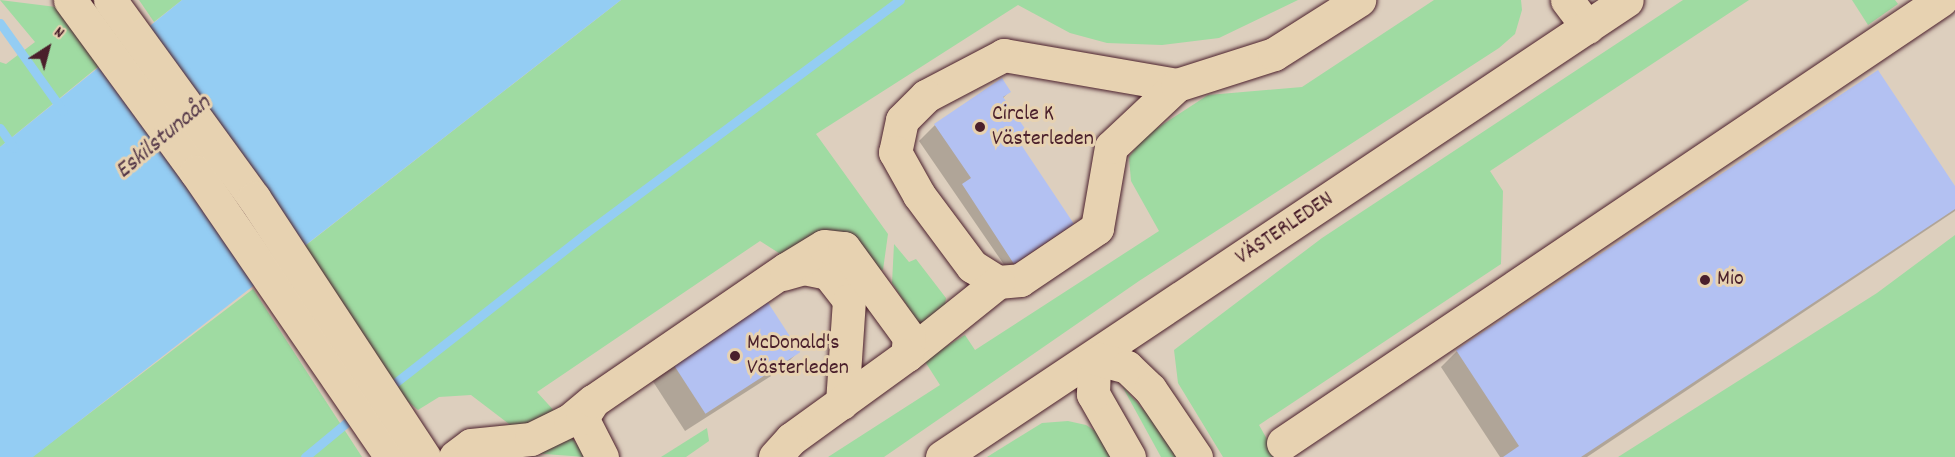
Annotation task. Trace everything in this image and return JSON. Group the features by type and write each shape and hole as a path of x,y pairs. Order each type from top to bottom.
{"main road":[{"path":"110,0 254,198 424,457"},
{"path":"775,457 791,439 907,355 998,282 1020,279 1046,266 1097,228 1111,147 1177,85 1274,54 1359,0"},
{"path":"1567,0 1587,27"},
{"name":"VÄSTERLEDEN","path":"942,457 1627,0"},
{"path":"1283,443 1881,44 1941,0"},
{"path":"59,1 196,172 391,457"},
{"path":"998,282 972,266 919,195 895,152 902,120 926,96 1004,55 1177,85"},
{"path":"455,457 471,445 531,439 570,420 593,401 824,246 844,248 909,337 907,355"},
{"path":"775,277 804,268 828,273 849,300 842,403"},
{"path":"1129,457 1093,394 1094,357 1127,367 1150,389 1196,457"},
{"path":"593,401 582,418 602,457"}],"green space":[{"path":"0,0 56,7 99,66 0,147 0,62 6,64 35,42"},
{"path":"139,0 182,0 154,22"},
{"path":"621,0 1298,0 1219,38 1162,45 1107,43 1070,33 1018,5 816,134 888,234 883,270 785,257 760,241 537,392 557,414 518,431 471,395 439,397 418,410 400,395 301,249"},
{"path":"1434,0 1521,0 1522,10 1515,34 1499,48 1139,281 884,457 828,457 940,385 924,360 965,335 975,350 1159,231 1131,181 1129,157 1145,136 1208,95 1302,87"},
{"path":"1683,0 1749,0 1490,171 1503,191 1501,264 1259,425 1277,457 1223,457 1178,383 1174,350 1322,238"},
{"path":"1852,0 1895,0 1898,4 1868,25"},
{"path":"1955,235 1955,457 1618,457 1877,293"},
{"path":"894,244 909,262 916,259 946,298 944,312 921,327 892,283"},
{"path":"253,289 362,457 32,457"},
{"path":"1122,386 1152,419 1178,457 1161,457"},
{"path":"1068,421 1086,425 1106,438 1117,457 987,457 1042,423"},
{"path":"707,428 709,441 686,457 661,457"},
{"path":"567,431 586,457 530,453"}],"water":[{"name":"Eskilstunaån","path":"182,0 621,0 33,457 0,457 0,147"}],"building":[{"name":"Mio","path":"1878,70 1955,186 1955,209 1581,457 1503,457 1519,446 1456,350"},
{"path":"1002,78 1011,92 1003,97 1026,130 1016,137 1074,224 1014,264 962,184 971,178 934,124"},
{"name":"McDonald's Västerleden","path":"767,301 800,352 705,414 672,363"}],"waterway":[{"path":"386,390 586,233 900,0"},
{"path":"0,23 63,111"},
{"path":"0,128 14,148"},
{"path":"305,457 357,414"}],"place":[{"name":"Circle K Västerleden","path":"980,127"},
{"name":"Mio","path":"1705,280"},
{"name":"McDonald's Västerleden","path":"735,356"}]}
